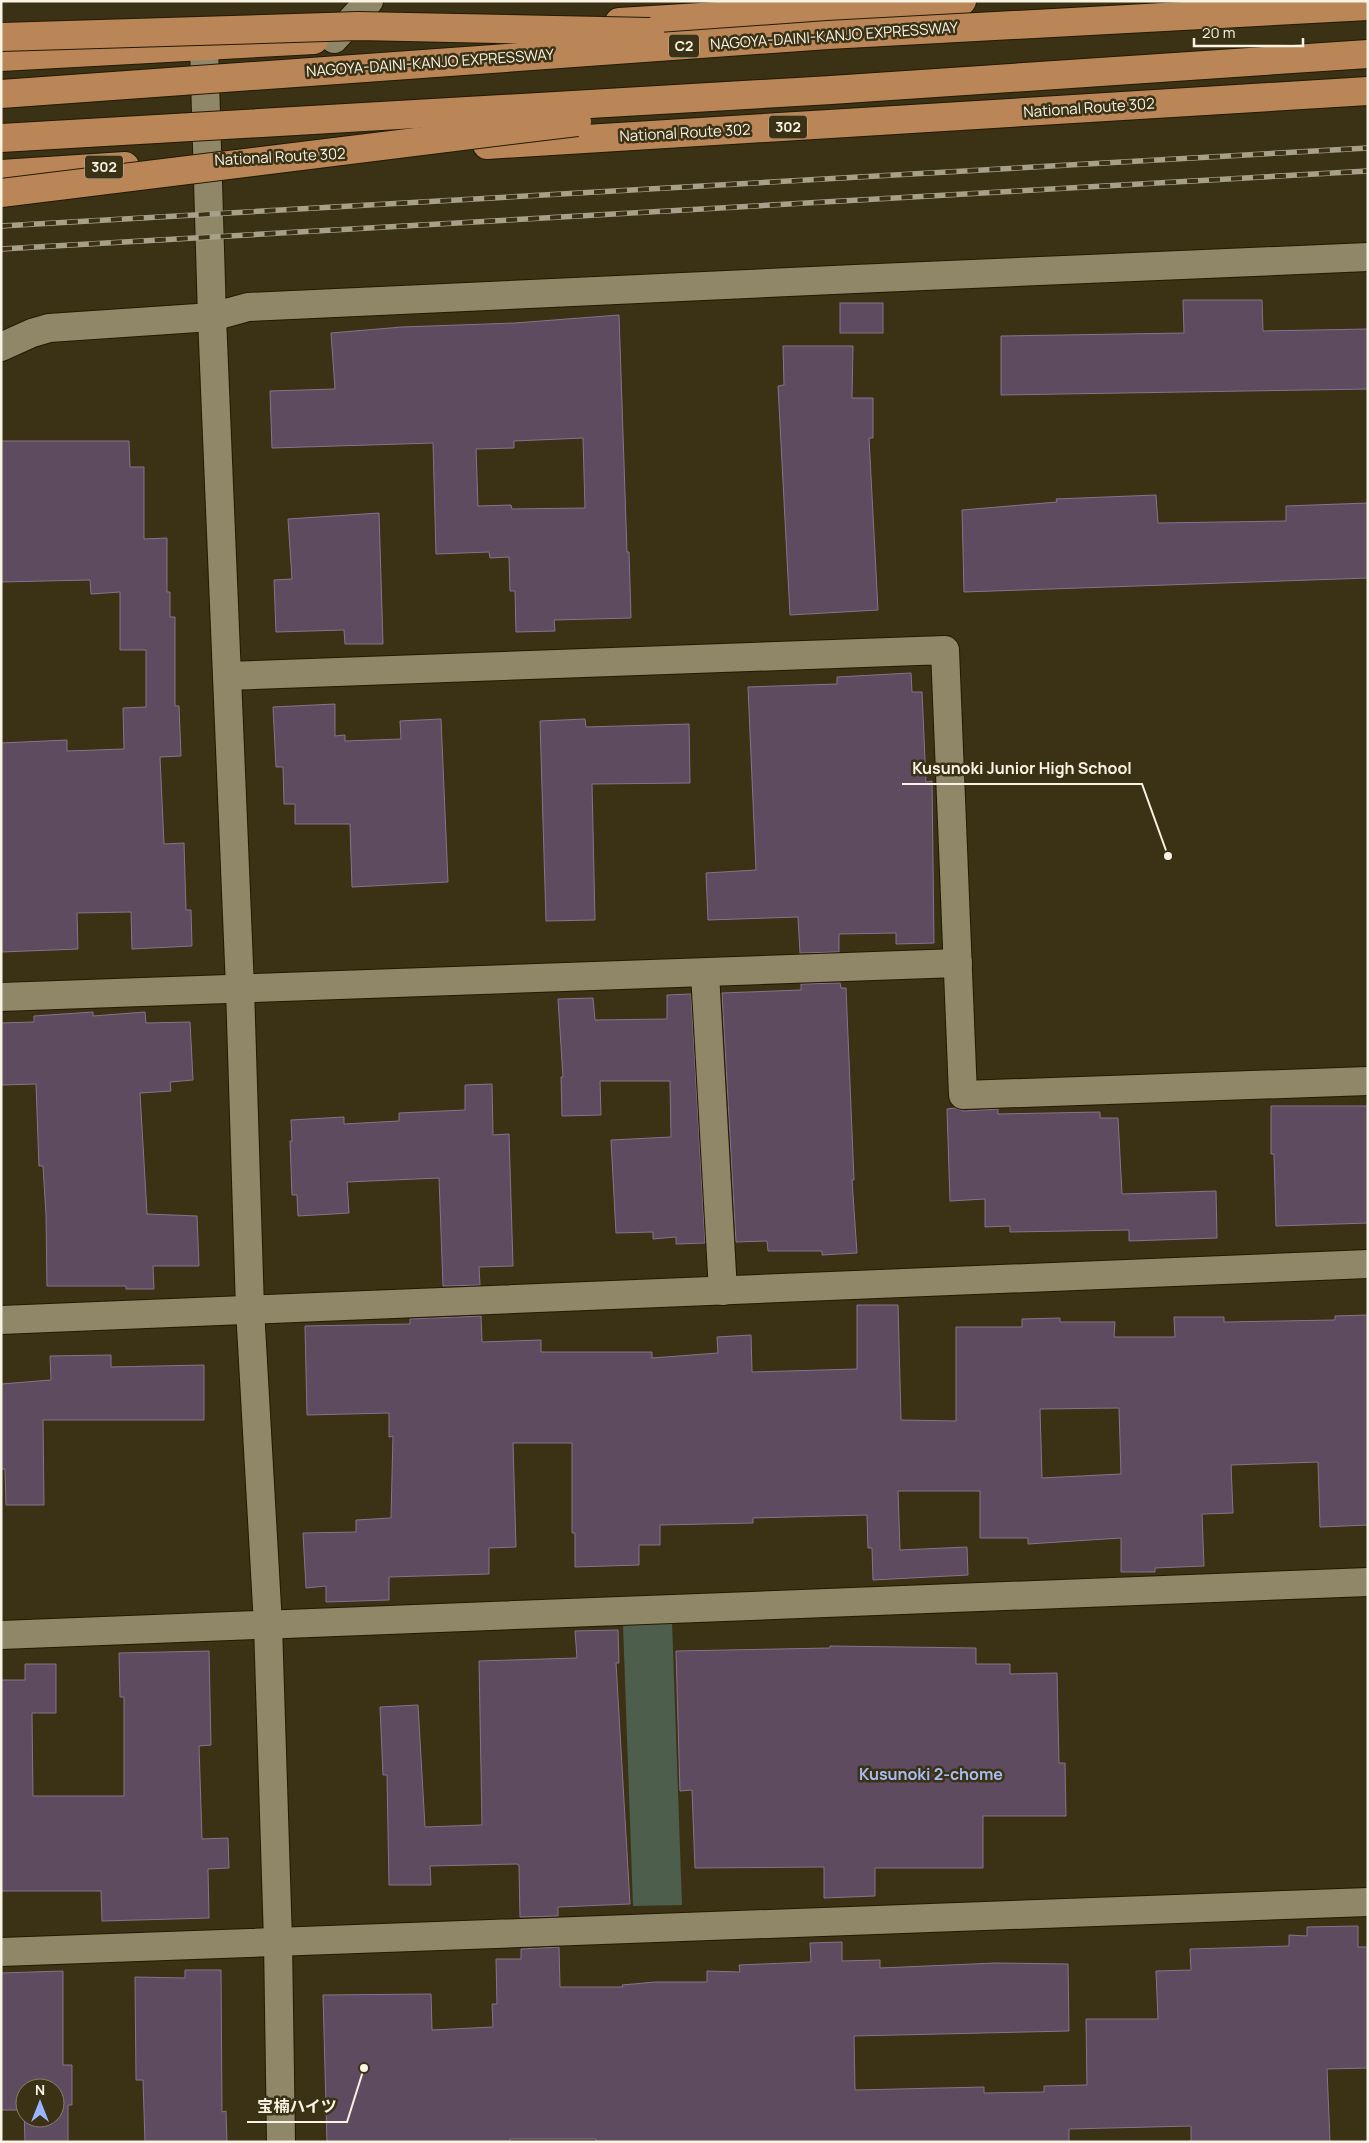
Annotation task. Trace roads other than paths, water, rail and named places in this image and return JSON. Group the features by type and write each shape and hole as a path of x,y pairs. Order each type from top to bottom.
{"highway":[{"path":"1,57 962,1"},
{"name":"NAGOYA-DAINI-KANJO EXPRESSWAY","path":"1,94 828,36 1368,6"},
{"path":"1,37 358,26 828,36"},
{"path":"1,138 831,90 1368,54"},
{"path":"1,193 831,90"},
{"name":"National Route 302","path":"1,174 1368,91"}],"street":[{"path":"334,39 369,1"},
{"path":"204,46 212,317 240,988 250,1309 268,1625 278,1941 281,2142"},
{"path":"1,346 49,328 212,317 248,307 855,278 1368,257"},
{"path":"227,676 945,650 962,1095 1368,1081"},
{"path":"1,997 958,963"},
{"path":"705,973 723,1291"},
{"path":"1,1320 1368,1264"},
{"path":"1,1635 1368,1582"},
{"path":"1,1952 1368,1902"}],"railway":[{"path":"1,226 1368,148"},
{"path":"1,249 1368,171"}],"place":[{"name":"Kusunoki Junior High School","path":"1168,856"},
{"name":"宝楠ハイツ","path":"364,2068"}],"district":[{"name":"Kusunoki 2-chome","path":"931,1774"}]}
